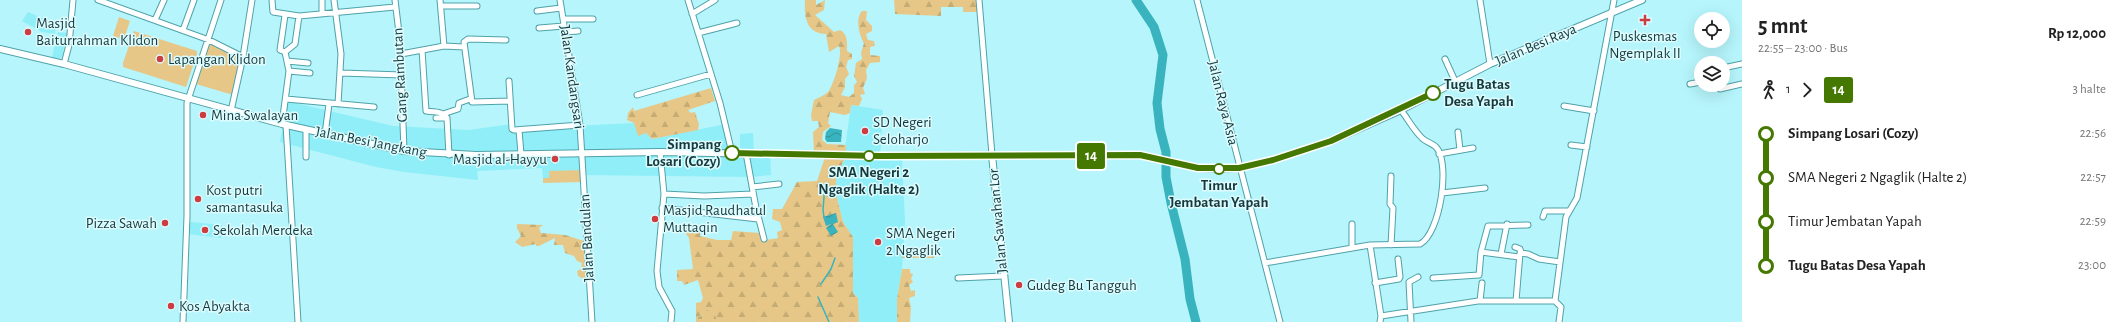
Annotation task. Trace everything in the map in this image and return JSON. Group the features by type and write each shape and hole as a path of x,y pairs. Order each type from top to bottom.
{"main road":[{"name":"Jalan Besi Raya","path":"1160,158 1198,168 1239,168 1273,160 1331,141 1401,110 1490,64 1612,14 1642,0"},
{"name":"Jalan Besi Jangkang","path":"0,48 64,64 284,125 404,151 449,155 660,152 880,156 1140,155 1160,158"},
{"name":"Jalan Sawahan Lor","path":"992,155 1003,276 1009,322"}],"street":[{"path":"64,64 69,45 73,0"},
{"path":"98,0 209,40 243,57"},
{"path":"155,20 164,0"},
{"path":"183,30 194,0"},
{"path":"183,322 188,98 209,40 221,0"},
{"path":"232,111 243,57 252,0"},
{"path":"272,0 273,12 299,16 395,7"},
{"path":"322,0 322,14"},
{"path":"334,0 341,54 338,104"},
{"name":"Gang Rambutan","path":"394,0 401,54 404,151"},
{"path":"440,0 444,46"},
{"name":"Jalan Kandangsari","path":"560,0 580,124 582,153"},
{"path":"688,0 711,74 732,153"},
{"path":"692,14 715,0"},
{"name":"Jalan Sawahan Lor","path":"980,0 992,155"},
{"name":"Jalan Raya Asia","path":"1197,0 1239,168 1280,322"},
{"path":"1480,0 1490,64"},
{"path":"1555,301 1568,211 1576,203 1614,0"},
{"path":"441,6 477,6"},
{"path":"537,11 561,8"},
{"path":"285,15 280,50 285,52 289,71 284,125 298,322"},
{"path":"285,52 295,44 299,16"},
{"path":"563,19 593,19"},
{"path":"698,34 737,23"},
{"path":"539,28 578,31"},
{"path":"506,40 468,39 464,42 464,47 470,99 474,103 510,101"},
{"path":"401,54 444,46 464,47"},
{"path":"422,50 426,111 443,114 458,109 459,103 470,99"},
{"path":"1445,59 1455,81"},
{"path":"287,61 308,63"},
{"path":"1730,67 1742,64"},
{"path":"289,71 310,73"},
{"path":"341,73 402,76"},
{"path":"637,95 711,74"},
{"path":"509,81 511,127 514,130 580,124"},
{"path":"1690,84 1694,83"},
{"path":"1730,87 1742,84"},
{"path":"286,99 374,107"},
{"path":"325,134 329,104"},
{"path":"1564,106 1594,112"},
{"path":"1265,263 1370,245 1420,244 1427,240 1440,211 1442,168 1439,154 1435,146 1422,138 1401,110"},
{"path":"443,114 447,118 449,155"},
{"path":"436,118 447,118"},
{"path":"306,130 306,157"},
{"path":"519,130 521,154"},
{"path":"1458,132 1460,150"},
{"path":"1571,145 1587,148"},
{"path":"1439,154 1473,148"},
{"path":"660,152 664,194 657,271 659,287 672,311 672,322"},
{"name":"Jalan Bandulan","path":"582,153 592,322"},
{"path":"746,153 758,219 764,239"},
{"path":"1391,176 1390,204 1393,208 1391,245"},
{"path":"752,187 779,184"},
{"path":"1442,193 1485,188"},
{"path":"664,194 704,196 753,194"},
{"path":"662,208 758,219"},
{"path":"1543,217 1545,211 1568,211"},
{"path":"1352,224 1352,248"},
{"path":"1433,278 1479,275 1481,252 1488,226 1507,224 1528,225"},
{"path":"1501,254 1507,224"},
{"path":"1370,245 1381,319 1409,311 1480,301 1555,301 1561,307 1559,322"},
{"path":"1515,247 1520,249 1516,301"},
{"path":"1481,252 1520,255 1560,262"},
{"path":"1375,283 1399,279 1398,259"},
{"path":"958,278 1003,276"},
{"path":"1410,322 1409,282 1418,277"},
{"path":"1480,301 1482,282"}],"shaded area":[{"path":"28,12 56,24 55,34 42,32 22,21"},
{"path":"58,32 67,33 62,57 59,59 52,57"},
{"path":"287,101 393,126 469,130 511,124 512,129 634,123 637,129 646,133 652,139 726,124 732,153 740,153 740,134 753,133 754,153 770,153 771,175 750,177 583,175 549,171 549,178 543,178 542,168 477,171 478,180 404,172 376,167 280,142"},
{"name":"SD Negeri Seloharjo","path":"851,105 883,110 880,156 844,155"},
{"name":"SMA Negeri 2 Ngaglik","path":"845,158 902,159 905,222 902,269 897,299 897,322 859,322 858,298 853,293 853,237 843,222 836,194 836,177"},
{"name":"Sekolah Merdeka","path":"190,222 222,225 221,238 189,234"}],"green space":[{"path":"805,0 816,0 816,5 825,0 824,10 815,15 834,32 840,30 846,36 847,51 852,54 852,59 848,60 846,67 849,74 845,79 845,87 841,95 849,97 854,93 854,85 857,82 854,76 856,63 862,59 861,53 864,43 858,27 860,14 862,11 867,11 866,20 872,26 872,31 866,34 868,40 874,41 875,46 870,47 870,55 880,56 880,62 870,63 866,70 867,78 863,88 865,94 860,95 862,99 859,106 851,105 850,113 845,115 830,112 828,123 831,126 823,132 822,140 827,144 846,145 845,158 836,177 836,194 843,222 853,237 853,293 858,298 859,322 719,322 713,313 696,317 696,303 701,302 703,298 698,280 684,285 682,281 677,281 677,270 693,269 689,238 682,228 694,224 700,231 700,236 717,240 731,240 733,231 760,233 767,239 778,238 777,232 782,230 780,222 772,219 773,209 782,209 797,182 817,181 825,157 814,154 813,132 819,127 818,121 812,121 811,115 814,100 828,92 833,83 839,62 840,50 839,46 829,52 826,34 814,31 810,27 806,18"},
{"path":"894,0 979,0 980,12 963,12 963,7 941,7 941,16 895,14"},
{"path":"119,17 130,21 124,39 113,36"},
{"name":"Lapangan Klidon","path":"134,31 197,51 186,87 123,67"},
{"name":"Lapangan Klidon","path":"210,42 241,58 233,95 196,84"},
{"path":"711,88 715,101 688,110 691,113 695,112 699,124 698,130 652,139 646,133 638,136 634,123 627,120 628,113 633,107 634,111"},
{"path":"583,170 584,182 543,183 543,178 549,178 549,171"},
{"path":"517,224 543,225 539,228 541,233 565,235 587,242 589,275 584,279 578,276 577,271 581,269 582,263 577,261 574,256 565,253 563,245 554,245 555,238 539,246 536,246 536,244 522,247 515,242 521,236 517,228"},
{"path":"903,248 934,248 934,258 902,258"},
{"path":"902,269 910,269 910,273 913,274 911,279 913,282 909,285 911,291 915,290 915,296 909,298 911,307 910,322 897,322 897,299"},
{"path":"707,310 713,313 719,322 696,322 696,317 702,316"}],"water":[{"path":"830,128 842,130 841,142 827,142 825,139 826,132"},
{"path":"836,213 838,222 833,224 838,232 831,236 826,228 831,224 826,226 823,217"}],"waterway":[{"path":"1136,0 1154,27 1163,55 1157,103 1160,129 1166,152 1166,177 1185,259 1190,299 1196,322"},
{"path":"824,217 823,210 825,184"},
{"path":"821,284 831,269 835,258"},
{"path":"818,297 829,322"}],"bus line":[{"name":"14","path":"732,153 880,156 1140,155 1198,168 1239,168 1273,160 1331,141 1401,110 1433,93"}],"place":[{"name":"Puskesmas Ngemplak II","path":"1645,20"},
{"name":"Masjid Baiturrahman Klidon","path":"28,32"},
{"name":"Lapangan Klidon","path":"160,59"},
{"name":"Tugu Batas Desa Yapah","path":"1433,93"},
{"name":"Mina Swalayan","path":"203,115"},
{"name":"SD Negeri Seloharjo","path":"865,131"},
{"name":"Simpang Losari (Cozy)","path":"732,153"},
{"name":"SMA Negeri 2 Ngaglik (Halte 2)","path":"869,156"},
{"name":"Masjid al-Hayyu","path":"555,159"},
{"name":"Timur Jembatan Yapah","path":"1219,169"},
{"name":"Kost putri samantasuka","path":"198,199"},
{"name":"Masjid Raudhatul Muttaqin","path":"655,219"},
{"name":"Pizza Sawah","path":"165,223"},
{"name":"Sekolah Merdeka","path":"205,230"},
{"name":"SMA Negeri 2 Ngaglik","path":"878,242"},
{"name":"Gudeg Bu Tangguh","path":"1019,285"},
{"name":"Kos Abyakta","path":"171,306"}]}
